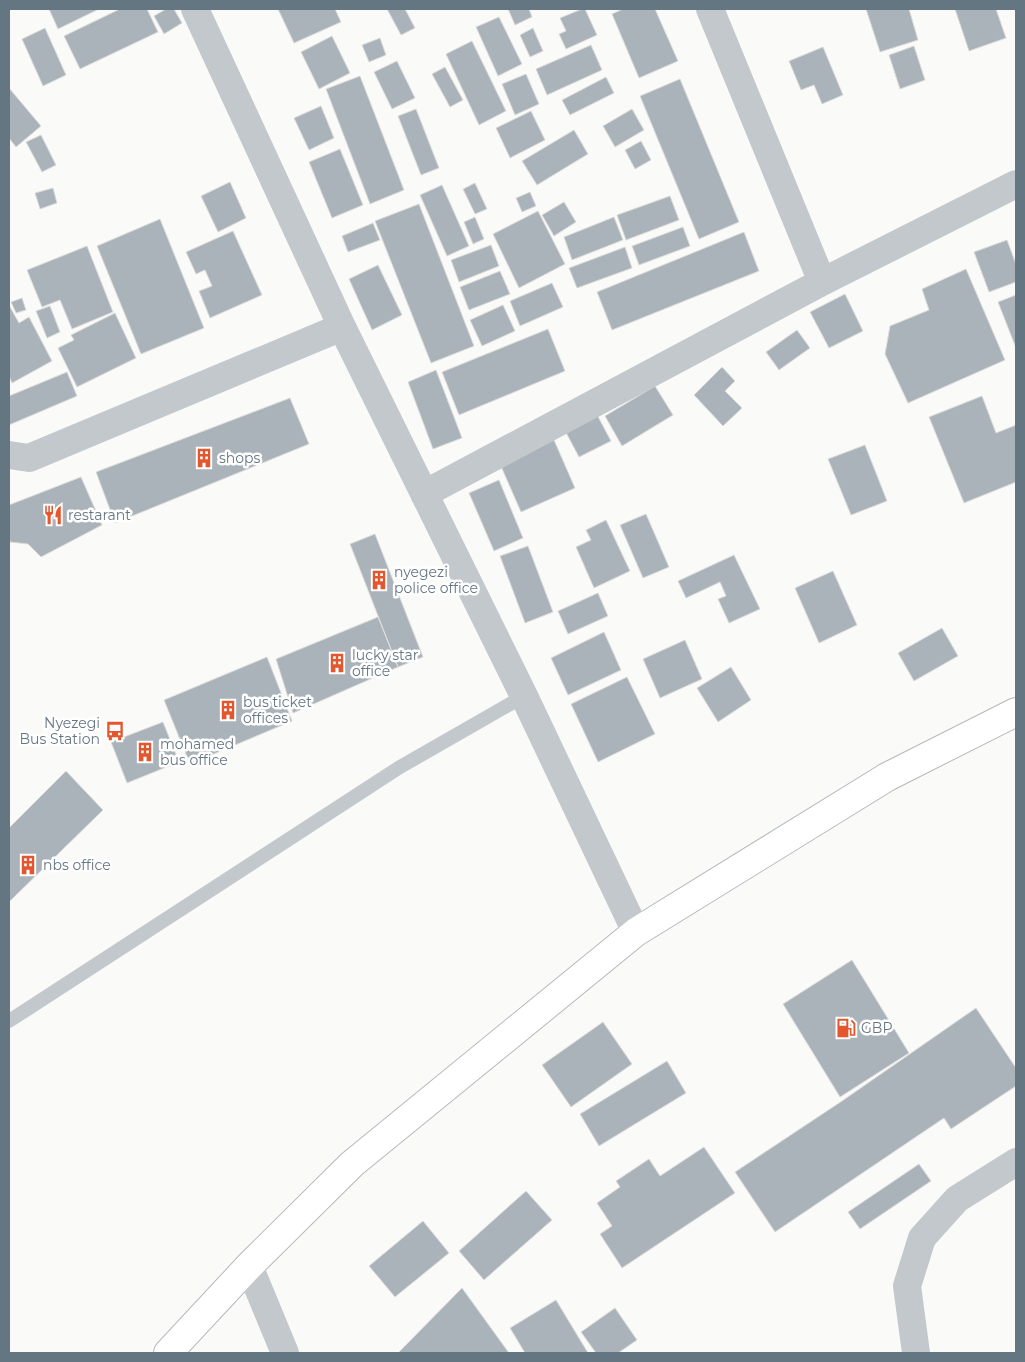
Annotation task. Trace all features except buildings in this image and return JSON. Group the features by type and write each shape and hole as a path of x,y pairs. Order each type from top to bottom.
{"highway":[{"path":"168,1353 249,1266 352,1164 636,932 887,778 1016,712"}],"street":[{"path":"195,9 342,327 524,696 636,932"},
{"path":"710,9 822,282"},
{"path":"424,494 822,282 1016,184"},
{"path":"9,455 29,458 342,327"},
{"path":"916,1353 907,1286 922,1238 956,1199 1016,1162"},
{"path":"249,1266 284,1353"}],"lane":[{"path":"9,1020 400,767 524,696"}],"place":[{"name":"shops","path":"204,458"},
{"name":"restarant","path":"53,515"},
{"name":"nyegezi police office","path":"379,580"},
{"name":"lucky star office","path":"337,663"},
{"name":"bus ticket offices","path":"228,710"},
{"name":"Nyezegi Bus Station","path":"115,731"},
{"name":"mohamed bus office","path":"145,752"},
{"name":"nbs office","path":"28,865"},
{"name":"GBP","path":"846,1028"}]}
